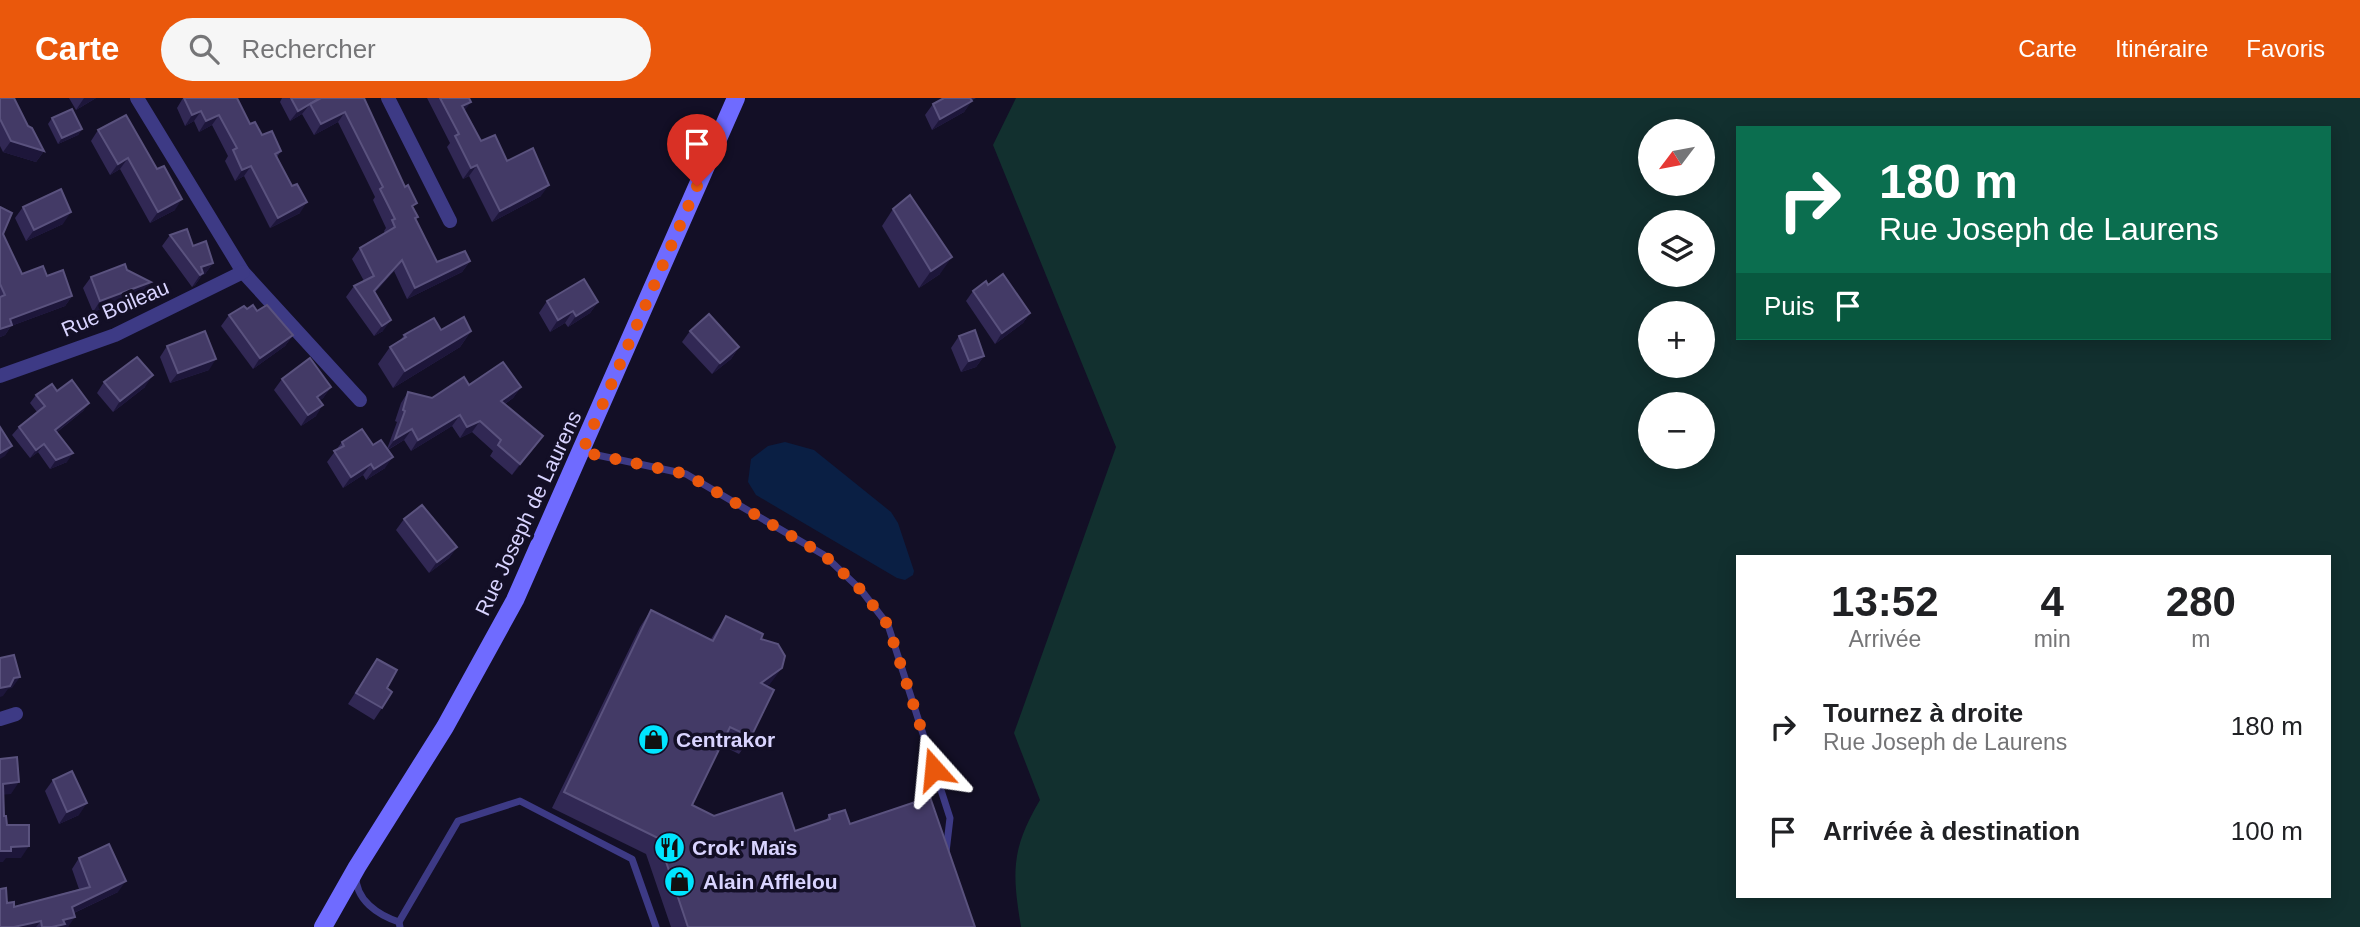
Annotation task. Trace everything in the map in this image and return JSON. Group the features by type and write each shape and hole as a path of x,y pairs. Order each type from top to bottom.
{"main road":[{"name":"Rue Joseph de Laurens","path":"323,927 492,646 582,452 736,98"}],"street":[{"path":"137,98 243,272 360,400"},
{"path":"387,98 450,221"},
{"name":"Rue Boileau","path":"0,376 115,335 243,272"},
{"path":"0,719 16,714"}],"lane":[{"path":"582,452 686,474 824,555 861,590 888,625 950,818 946,855"},
{"path":"357,867 356,881 361,896 380,916 400,924 458,821 520,801 632,859 656,927"}],"green space":[{"path":"1016,98 2360,98 2360,927 1021,927 1016,891 1016,861 1030,817 1040,800 1014,733 1116,447 993,145"}],"water":[{"path":"785,442 814,450 891,512 898,523 913,575 905,580 897,578 756,495 748,482 751,459 768,446"}],"building":[{"path":"0,98 14,98 44,151 11,141 0,119"},
{"path":"184,98 237,98 250,124 255,122 262,135 272,131 281,151 275,154 292,186 297,184 307,202 278,218 251,166 242,170 233,150 237,148 219,115 206,121 201,111 192,115"},
{"path":"291,98 320,98 298,111"},
{"path":"321,98 364,98 405,187 408,185 417,203 412,206 418,217 415,218 437,262 465,251 470,261 415,288 402,260 374,291 391,320 382,326 354,286 374,276 360,248 395,227 392,220 395,219 380,189 383,187 345,112 321,124 310,104"},
{"path":"440,98 469,98 471,102 462,106 481,141 495,135 507,161 533,148 549,185 500,211 477,165 471,168 455,136 459,134"},
{"path":"944,98 970,98 972,101 940,119 933,104"},
{"path":"72,109 82,129 62,138 52,118"},
{"path":"126,115 157,169 164,166 182,199 158,212 128,158 118,164 98,130"},
{"path":"61,189 71,212 34,230 23,207"},
{"path":"910,195 952,257 931,271 893,209"},
{"path":"0,207 12,213 3,234 22,274 43,266 47,276 63,270 72,296 10,319 12,325 0,329 0,297 5,295 0,284"},
{"path":"187,229 193,246 206,241 213,263 201,267 203,273 200,275 170,235"},
{"path":"125,264 127,270 151,282 100,301 91,277"},
{"path":"1003,274 1030,313 1002,333 973,291 986,281 988,285"},
{"path":"584,279 598,302 576,316 573,311 558,320 547,301"},
{"path":"253,305 257,311 267,305 293,335 260,358 229,315 244,306 247,309"},
{"path":"709,314 739,347 720,363 690,331"},
{"path":"464,317 471,331 405,371 390,347 406,337 404,335 434,318 441,330"},
{"path":"975,330 984,356 969,361 959,336"},
{"path":"205,331 216,359 178,373 167,346"},
{"path":"137,357 153,375 120,401 104,382"},
{"path":"310,358 331,387 317,397 323,405 308,415 282,379"},
{"path":"503,362 521,387 501,401 543,436 520,464 498,445 501,440 480,421 467,427 460,415 418,440 412,429 395,439 405,411 403,410 408,392 432,398 464,377 469,385"},
{"path":"72,380 89,403 55,430 73,453 56,460 44,444 36,450 19,427 45,406 36,395 52,384 57,391"},
{"path":"0,427 12,446 0,453"},
{"path":"362,429 373,445 381,440 393,457 374,469 371,464 351,477 334,451 344,446 342,442"},
{"path":"422,505 457,547 437,562 404,519"},
{"path":"651,610 713,641 726,616 763,634 761,639 778,644 785,656 782,668 761,683 774,690 751,737 730,727 692,805 714,816 782,793 795,831 830,819 829,815 845,810 850,824 930,797 975,927 688,927 658,838 564,792"},
{"path":"14,655 20,677 14,678 10,686 0,688 0,658"},
{"path":"377,659 397,670 387,688 392,692 382,708 356,693"},
{"path":"17,757 19,782 3,784 4,816 7,825 29,825 29,846 0,851 0,759"},
{"path":"72,771 87,803 67,812 53,780"},
{"path":"109,844 126,881 72,907 75,917 63,920 65,924 42,927 41,921 0,927 0,889 6,888 7,903 14,902 14,907 90,887 79,858"}],"place":[{"name":"Centrakor","path":"653,739"},
{"name":"Crok' Maïs","path":"669,847"},
{"name":"Alain Afflelou","path":"680,881"}],"route":[{"path":"697,186 582,452 686,474 824,555 861,590 888,625 934,769"}]}
